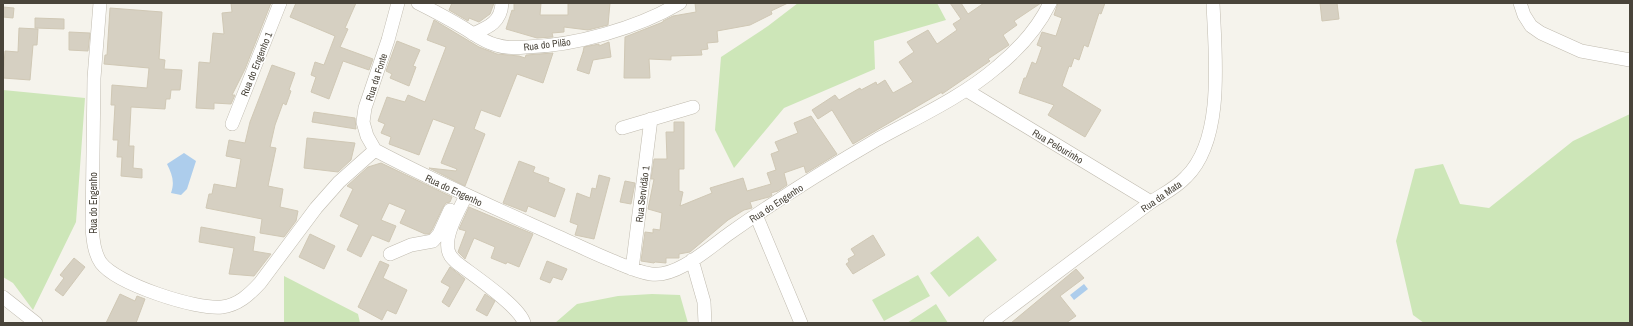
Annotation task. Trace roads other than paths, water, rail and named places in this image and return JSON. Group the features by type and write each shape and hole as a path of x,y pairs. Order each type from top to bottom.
{"street":[{"name":"Rua do Engenho","path":"100,3 94,78 92,228 94,247 101,263 119,277 144,289 197,305 221,307 236,304 250,294 260,284 316,208 334,187 375,150 462,194 632,269 652,274 663,274 677,270 756,215 867,146 966,90 998,67 1023,43 1043,18 1050,3"},
{"name":"Rua do Engenho 1","path":"232,124 280,3"},
{"name":"Rua da Fonte","path":"375,150 367,136 363,122 365,108 388,40 398,3"},
{"name":"Rua do Pilão","path":"418,3 486,42 497,46 510,48 540,47 568,43 615,31 646,20 680,3"},
{"path":"473,34 490,26 498,18 502,10 502,3"},
{"name":"Rua da Mata","path":"990,323 1151,202 1172,189 1187,177 1198,162 1208,141 1214,116 1215,91 1213,3"},
{"path":"1520,3 1524,15 1532,26 1541,34 1580,51 1630,60"},
{"name":"Rua Pelourinho","path":"966,90 1151,202"},
{"path":"622,128 693,107"},
{"name":"Rua Servidão 1","path":"632,269 651,119"},
{"path":"390,254 411,245 433,241 436,239 462,194"},
{"path":"462,194 449,234 447,245 450,254 456,262 511,305 519,313 524,323"},
{"path":"756,215 800,323"},
{"path":"692,260 704,302 705,323"},
{"path":"3,297 36,323"}],"water":[{"path":"184,153 196,161 187,189 181,195 171,193 173,185 167,164"},
{"path":"1084,284 1088,289 1074,300 1070,295"}]}
